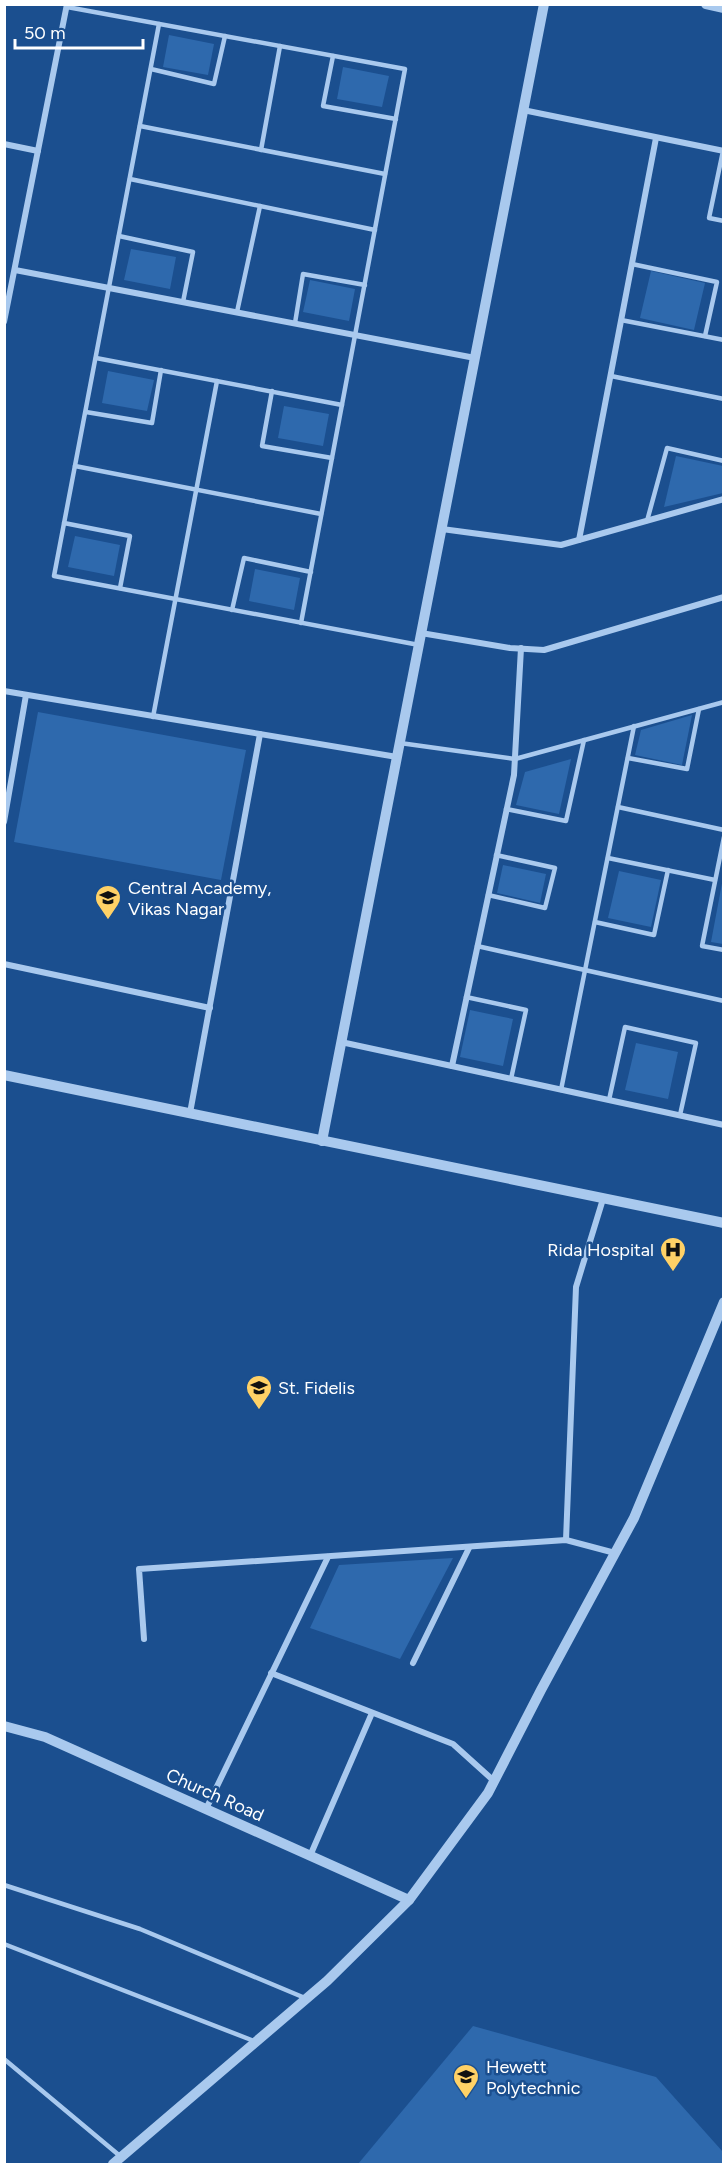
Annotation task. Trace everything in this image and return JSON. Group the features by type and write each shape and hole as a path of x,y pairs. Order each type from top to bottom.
{"street":[{"path":"322,1141 544,4"},
{"path":"706,4 723,8"},
{"path":"4,322 67,6"},
{"path":"523,110 723,151"},
{"path":"579,540 656,138"},
{"path":"4,144 38,151"},
{"path":"15,270 475,358"},
{"path":"442,529 561,545 723,500"},
{"path":"421,633 544,650 723,597"},
{"path":"452,1066 514,775 521,648"},
{"path":"4,691 397,758"},
{"path":"4,822 26,695"},
{"path":"190,1113 260,735"},
{"path":"4,964 210,1008"},
{"path":"341,1042 723,1125"},
{"path":"4,1075 723,1223"},
{"path":"566,1540 576,1287 603,1198"},
{"path":"118,2161 307,1999 409,1900 488,1793 634,1518 723,1302"},
{"path":"144,1639 139,1569 566,1540 615,1553"},
{"path":"413,1663 469,1548"},
{"path":"206,1809 327,1557"},
{"path":"271,1673 453,1744 494,1781"},
{"path":"310,1856 372,1713"},
{"name":"Church Road","path":"4,1726 45,1737 409,1900"}],"lane":[{"path":"67,6 405,69 301,623"},
{"path":"159,24 54,576 419,645"},
{"path":"151,69 213,84 225,36"},
{"path":"261,150 280,46"},
{"path":"333,56 323,106 396,119"},
{"path":"140,126 385,174"},
{"path":"723,151 709,218 723,221"},
{"path":"130,179 375,230"},
{"path":"237,312 260,206"},
{"path":"119,236 193,252 183,302"},
{"path":"632,264 717,282 705,336"},
{"path":"295,323 303,274 364,285"},
{"path":"621,320 723,340"},
{"path":"96,358 342,405"},
{"path":"86,412 152,423 161,370"},
{"path":"611,376 723,399"},
{"path":"153,717 217,381"},
{"path":"272,392 262,446 332,458"},
{"path":"647,521 667,448 723,461"},
{"path":"75,466 321,514"},
{"path":"64,523 130,536 120,588"},
{"path":"232,610 244,558 311,572"},
{"path":"400,743 514,759 723,702"},
{"path":"628,758 687,770 699,709"},
{"path":"561,1089 634,726"},
{"path":"506,809 566,821 584,740"},
{"path":"618,807 723,830"},
{"path":"723,837 702,946 723,950"},
{"path":"488,895 545,908 555,868 496,855"},
{"path":"608,858 715,879"},
{"path":"595,922 654,934 668,870"},
{"path":"477,946 723,1001"},
{"path":"466,997 526,1010 511,1078"},
{"path":"609,1100 625,1027 696,1043 680,1115"},
{"path":"4,1886 140,1929 307,1999"},
{"path":"4,1944 256,2042"},
{"path":"4,2060 118,2161"}],"shaded area":[{"path":"169,35 214,44 208,75 163,67"},
{"path":"343,67 389,76 382,107 337,99"},
{"path":"131,249 176,257 170,289 124,280"},
{"path":"651,271 705,283 694,330 640,318"},
{"path":"310,280 355,289 349,321 303,312"},
{"path":"108,371 154,380 147,411 102,403"},
{"path":"284,406 329,414 323,446 278,438"},
{"path":"676,456 723,466 723,493 664,507"},
{"path":"75,536 120,545 114,576 68,567"},
{"path":"255,569 300,578 294,610 249,601"},
{"path":"38,712 246,750 221,880 14,842"},
{"path":"692,715 682,765 635,755 641,730"},
{"path":"571,759 559,814 516,805 525,772"},
{"path":"503,865 546,874 540,903 497,893"},
{"path":"619,871 661,880 651,927 608,918"},
{"path":"723,878 723,944 711,942"},
{"path":"470,1010 513,1019 503,1066 460,1057"},
{"path":"636,1043 678,1052 668,1099 625,1090"},
{"path":"453,1558 400,1659 310,1628 339,1565"},
{"path":"473,2026 656,2077 723,2152 723,2164 358,2164"}],"place":[{"name":"Central Academy, Vikas Nagar","path":"108,921"},
{"name":"Rida Hospital","path":"673,1273"},
{"name":"St. Fidelis","path":"259,1411"},
{"name":"Hewett Polytechnic","path":"466,2100"}]}
